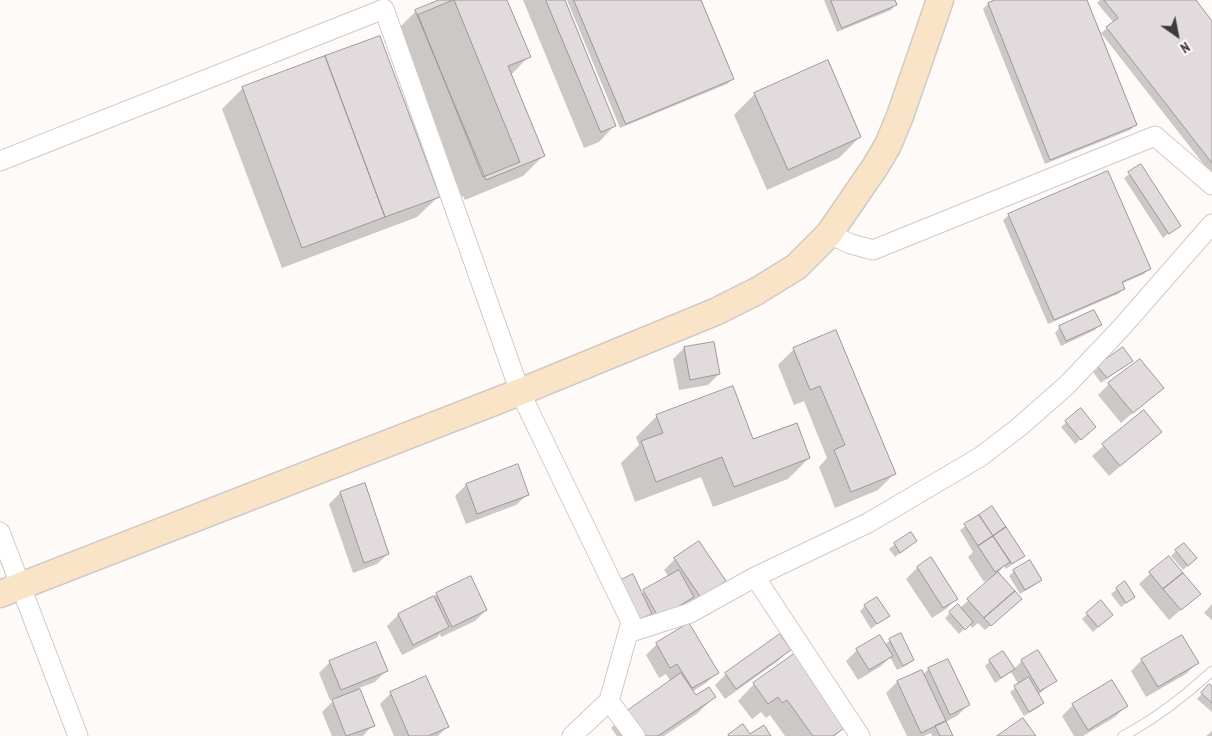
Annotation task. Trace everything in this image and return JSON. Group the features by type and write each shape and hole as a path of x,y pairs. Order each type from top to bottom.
{"street":[{"path":"10,590 520,392 715,312 757,292 796,267 829,234 853,202 888,145 940,0"},
{"path":"0,161 381,5 520,392 631,622 609,701 572,736"},
{"path":"829,234 851,244 873,250 1155,136 1212,185"},
{"path":"629,631 690,613 755,577 868,523 980,457 1018,428 1066,385 1122,327 1212,224"},
{"path":"0,532 10,590 78,736"},
{"path":"755,577 860,736"},
{"path":"609,701 635,736"}],"lane":[{"path":"1123,736 1160,713 1194,688 1212,671"}],"building":[{"path":"439,0 507,0 531,57 508,66 545,156 486,180 415,10"},
{"path":"454,0 520,162 483,177 418,15"},
{"path":"546,0 565,0 616,126 601,132"},
{"path":"574,0 701,0 734,79 626,124"},
{"path":"831,0 895,0 897,5 842,28"},
{"path":"995,0 1087,0 1137,125 1050,160 988,3"},
{"path":"1104,0 1196,0 1212,21 1212,163 1106,27 1118,18"},
{"path":"380,36 440,197 385,217 325,56"},
{"path":"325,56 385,217 302,248 242,87"},
{"path":"828,60 861,137 788,170 754,93"},
{"path":"1141,164 1181,226 1169,234 1128,172"},
{"path":"1108,171 1151,269 1122,282 1125,289 1054,320 1008,214"},
{"path":"1094,310 1102,325 1066,341 1059,326"},
{"path":"836,330 896,474 851,492 834,450 845,445 820,386 810,390 793,348"},
{"path":"714,342 720,374 690,380 684,347"},
{"path":"1123,347 1133,361 1107,378 1097,366"},
{"path":"1140,359 1164,388 1133,413 1108,383"},
{"path":"733,386 753,439 797,423 810,458 734,487 722,457 656,482 641,441 663,433 656,415"},
{"path":"1081,408 1096,427 1081,440 1065,421"},
{"path":"1144,410 1162,432 1120,466 1102,444"},
{"path":"518,464 529,495 477,514 466,484"},
{"path":"365,483 389,554 364,563 340,492"},
{"path":"992,506 1006,527 993,536 979,515"},
{"path":"979,515 993,536 978,546 964,524"},
{"path":"1006,527 1025,556 1012,564 993,536"},
{"path":"911,532 917,541 900,553 894,543"},
{"path":"993,536 1010,562 995,572 978,546"},
{"path":"699,541 726,581 701,598 674,558"},
{"path":"1184,543 1197,558 1188,566 1175,550"},
{"path":"1169,556 1183,573 1163,589 1149,572"},
{"path":"931,557 958,599 943,608 917,567"},
{"path":"1030,560 1042,580 1025,590 1013,570"},
{"path":"679,570 694,597 659,618 643,590"},
{"path":"998,572 1015,591 984,618 967,599"},
{"path":"1183,573 1201,594 1181,610 1163,589"},
{"path":"633,574 652,614 640,619 621,580"},
{"path":"471,576 487,610 452,627 436,593"},
{"path":"1125,581 1135,597 1126,603 1116,588"},
{"path":"1015,591 1022,599 991,626 984,618"},
{"path":"434,596 449,627 413,645 398,614"},
{"path":"877,597 890,616 877,624 864,605"},
{"path":"1101,600 1113,615 1098,627 1086,613"},
{"path":"958,604 973,622 965,630 949,612"},
{"path":"689,623 719,673 692,688 677,664 670,668 656,643"},
{"path":"901,633 914,660 903,666 889,639"},
{"path":"780,634 791,650 736,689 725,673"},
{"path":"880,635 893,656 869,670 856,649"},
{"path":"1182,635 1199,663 1158,687 1141,659"},
{"path":"376,642 388,671 341,690 329,661"},
{"path":"1038,650 1057,681 1040,691 1021,660"},
{"path":"1003,651 1015,669 1001,678 989,660"},
{"path":"794,654 847,726 833,736 813,736 787,700 782,703 778,697 768,704 753,683"},
{"path":"948,659 970,705 950,715 928,668"},
{"path":"922,670 946,721 921,733 897,681"},
{"path":"681,673 696,695 709,687 716,697 658,736 644,736 627,711"},
{"path":"426,676 449,727 428,736 409,736 390,692"},
{"path":"1029,677 1044,703 1029,712 1014,686"},
{"path":"1112,680 1128,706 1088,730 1072,704"},
{"path":"1209,684 1212,686 1212,703 1201,693"},
{"path":"360,689 375,726 346,736 332,700"},
{"path":"1023,718 1036,736 997,736"},
{"path":"946,721 953,736 940,736 935,726"},
{"path":"743,724 750,734 764,725 771,736 728,735"}]}
